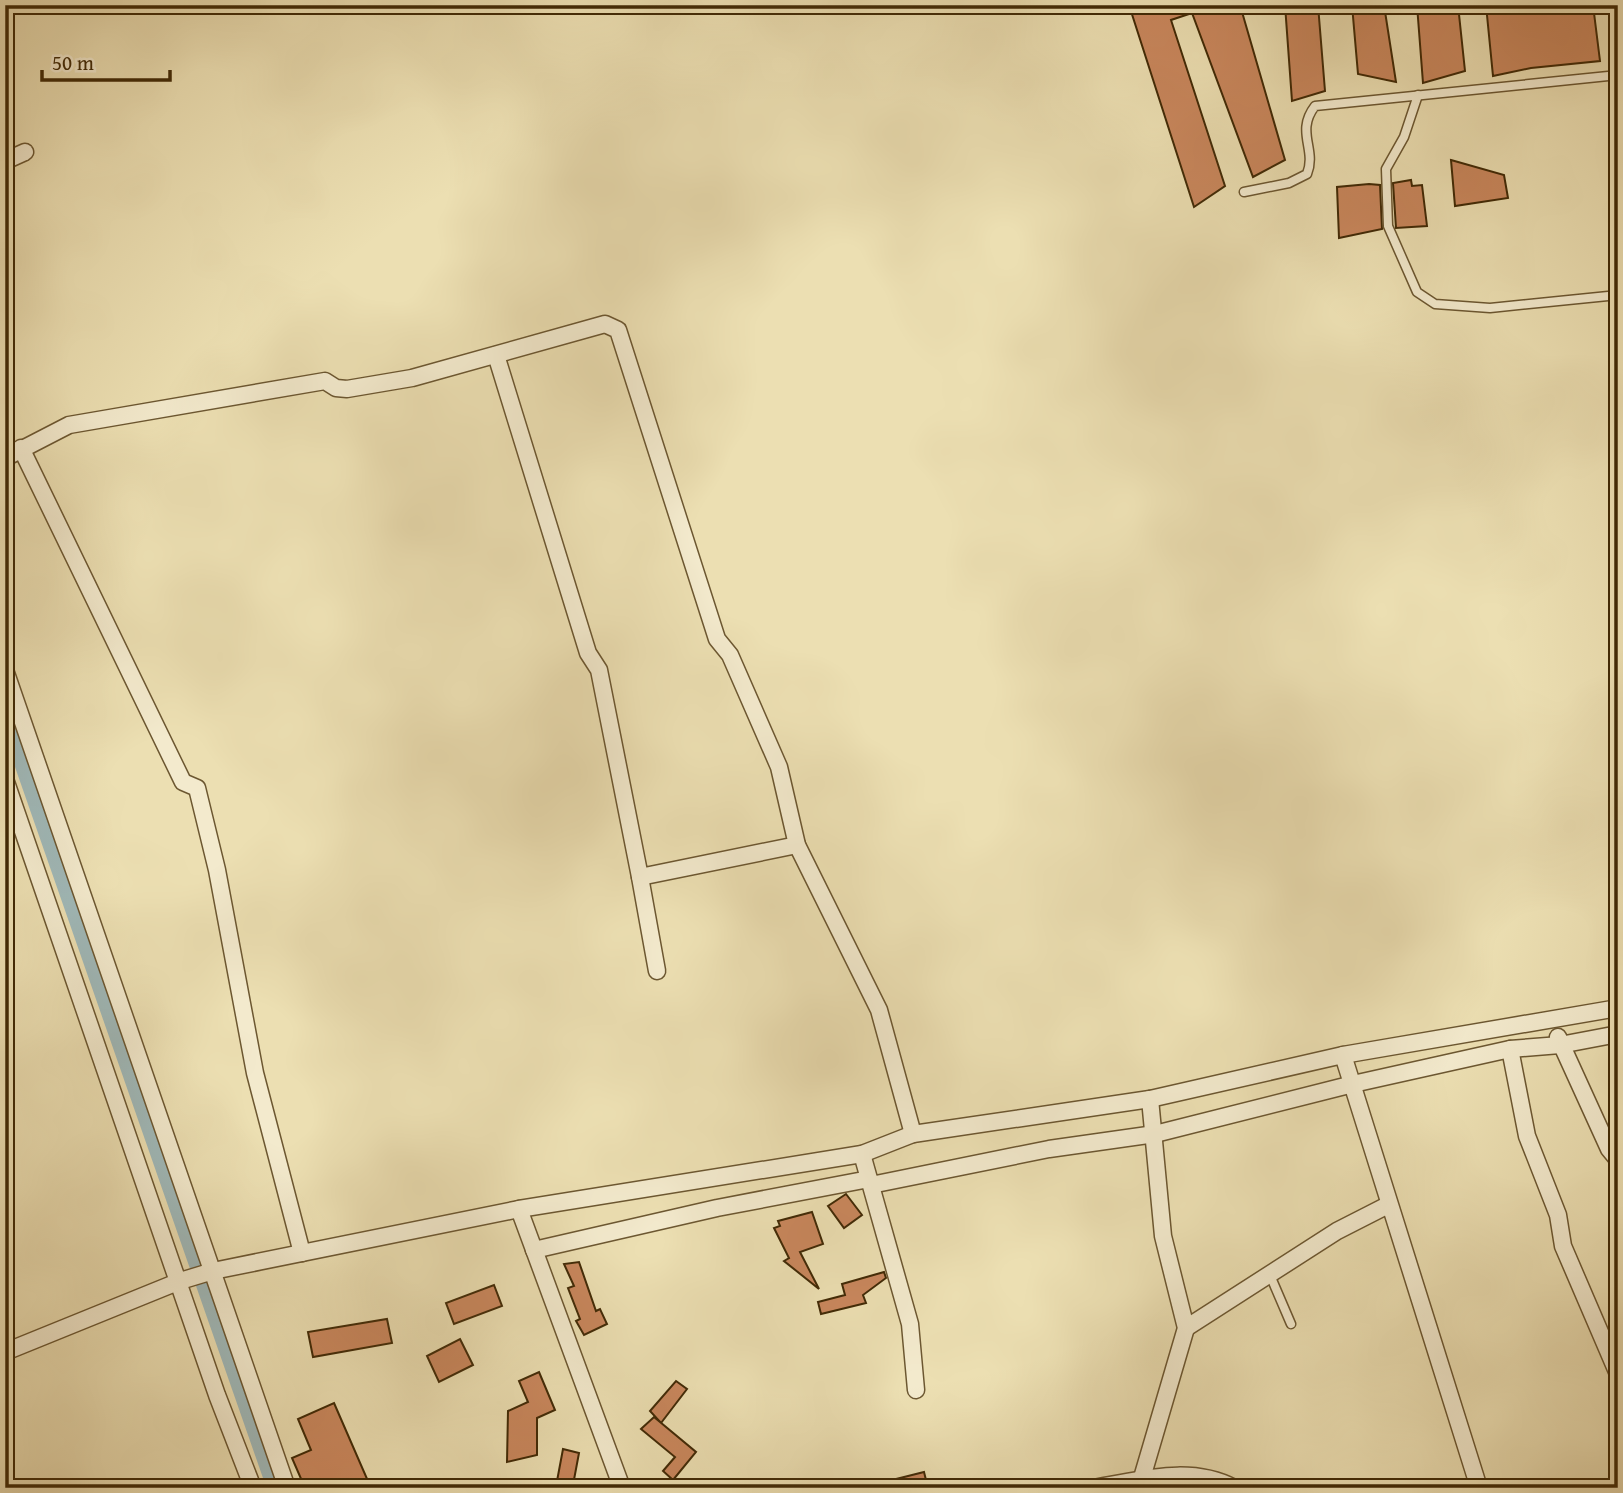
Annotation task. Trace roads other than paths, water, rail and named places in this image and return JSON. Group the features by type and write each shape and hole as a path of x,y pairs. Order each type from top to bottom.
{"street":[{"path":"5,161 25,152"},
{"path":"5,458 69,425 326,381 337,388 412,379 605,324 618,330 717,639 730,655 779,767 797,845 879,1010 913,1133"},
{"path":"496,355 588,653 599,670 657,971"},
{"path":"21,448 183,782 197,788 217,870 255,1073 302,1253"},
{"path":"5,670 287,1488"},
{"path":"5,779 180,1281 217,1395 253,1488"},
{"path":"640,877 797,845"},
{"path":"5,1352 180,1281 213,1271 519,1209 862,1154 913,1133 1150,1099 1343,1055 1618,1008"},
{"path":"1554,1021 1560,1045 1609,1149 1618,1160"},
{"path":"534,1250 717,1208 1049,1149 1155,1134 1353,1084 1510,1049 1560,1045 1618,1034"},
{"path":"1510,1049 1527,1136 1559,1219 1563,1246 1618,1374"},
{"path":"1343,1055 1479,1488"},
{"path":"1141,1483 1186,1328 1163,1236 1150,1099"},
{"path":"862,1154 910,1324 915,1390"},
{"path":"1186,1328 1337,1231 1388,1205"},
{"path":"519,1209 622,1488"},
{"path":"1092,1488 1201,1476 1234,1488"}],"lane":[{"path":"1244,192 1289,183 1307,174 1311,162 1304,136 1308,114 1315,106 1618,75"},
{"path":"1418,95 1404,137 1386,169 1388,226 1418,292 1435,304 1490,309 1618,295"},
{"path":"1270,1275 1291,1324"}],"waterway":[{"path":"5,711 276,1488"}]}
